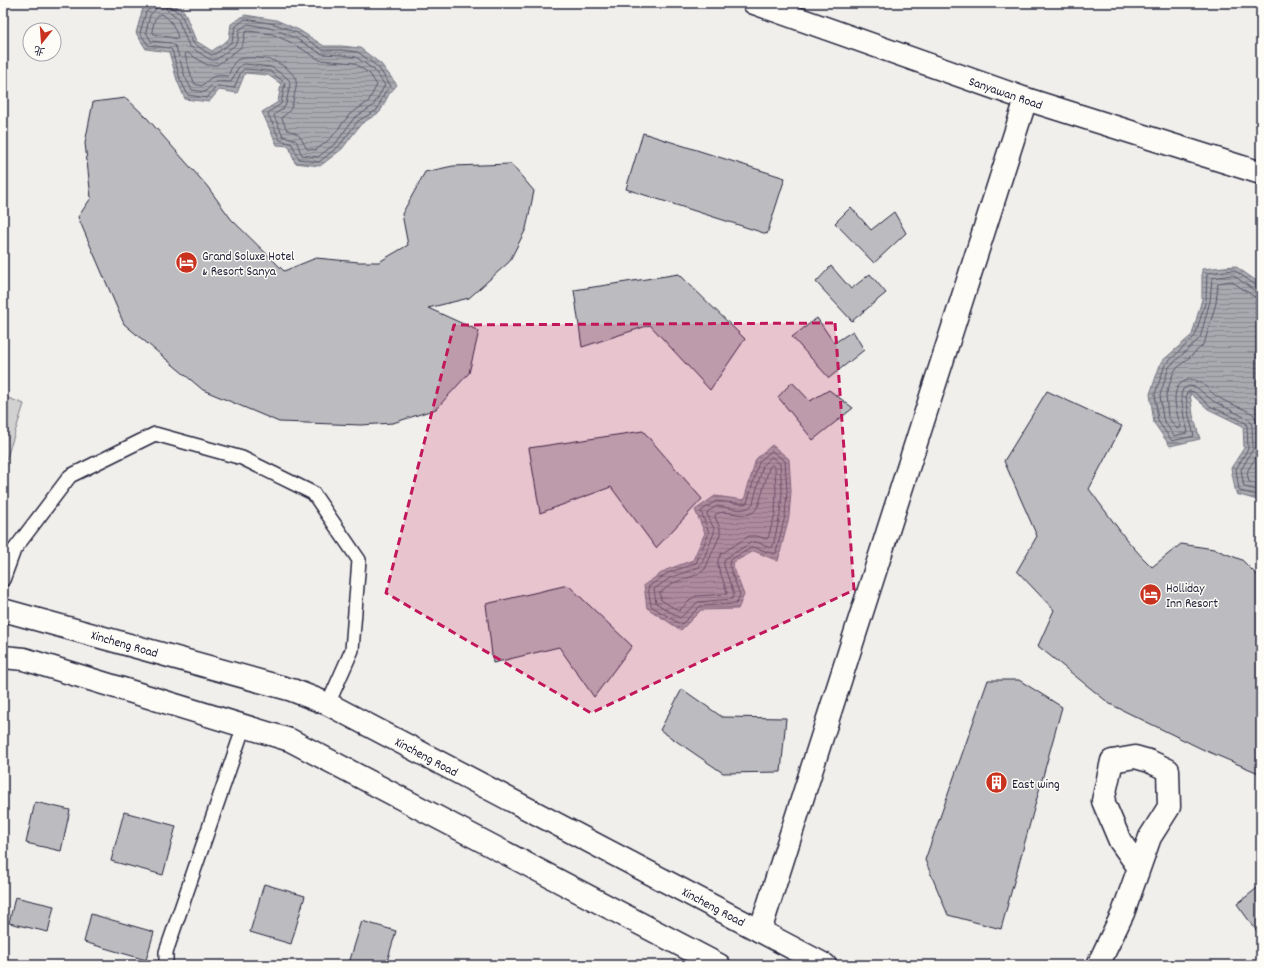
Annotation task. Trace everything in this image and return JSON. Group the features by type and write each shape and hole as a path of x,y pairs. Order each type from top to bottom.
{"main road":[{"name":"Sanyawan Road","path":"754,3 1026,99 1261,173"},
{"path":"760,931 1026,99"},
{"name":"Xincheng Road","path":"3,610 292,690 328,704 825,965"},
{"path":"3,657 24,659 290,740 719,965"},
{"path":"1098,965 1123,913 1139,868 1150,837 1169,807 1168,770 1149,761 1135,757 1112,761 1103,801 1120,841 1139,868"}],"lane":[{"path":"3,580 14,550 70,476 155,434 242,458 313,493 359,560 352,650 328,704"},
{"path":"166,965 166,952 244,726"}],"highlighted area":[{"path":"835,323 854,590 591,713 386,593 454,325"}],"shaded area":[{"path":"3,396 24,404 3,470"}],"water":[{"path":"151,3 171,3 184,11 196,41 212,51 229,39 231,24 245,15 276,20 299,30 324,46 360,48 381,64 397,85 389,94 380,112 361,124 342,149 320,166 295,163 289,146 277,145 262,112 278,102 281,84 268,75 245,73 237,93 219,90 209,102 185,99 177,80 169,52 146,49 136,33 143,8"},
{"path":"1235,266 1261,284 1261,501 1236,494 1231,468 1244,448 1243,426 1208,409 1190,393 1193,415 1200,439 1170,446 1154,423 1150,394 1161,362 1192,335 1202,299 1202,269"},
{"path":"772,445 789,459 791,491 789,517 778,561 754,551 732,563 744,595 738,609 701,610 681,630 647,608 644,585 666,570 693,560 705,533 695,510 715,496 744,500 756,459"}],"building":[{"name":"Grand Soluxe Hotel & Resort Sanya","path":"126,98 147,118 207,186 231,219 284,271 316,258 359,262 379,262 408,245 402,214 425,172 453,166 511,164 534,191 526,229 509,262 469,298 428,308 479,331 469,373 436,409 393,423 361,425 279,422 203,390 124,324 78,217 91,198 85,143 93,102"},
{"path":"643,133 785,178 767,234 626,189"},
{"path":"851,207 871,230 894,212 906,233 874,263 835,223"},
{"path":"831,266 851,289 870,274 886,293 852,321 816,282"},
{"path":"679,274 745,339 710,390 650,325 582,347 574,290"},
{"path":"817,318 834,343 853,331 864,350 829,378 792,337"},
{"path":"792,382 810,401 829,390 853,408 813,440 778,397"},
{"name":"Holliday Inn Resort","path":"1047,391 1122,426 1089,489 1126,539 1152,567 1181,544 1214,549 1242,560 1261,579 1261,774 1202,749 1110,704 1038,646 1054,610 1017,571 1037,536 1004,461"},
{"path":"643,431 702,499 656,548 611,487 540,513 529,448"},
{"path":"568,585 632,646 594,697 559,647 493,663 486,604"},
{"name":"East wing","path":"988,680 1019,680 1062,707 1001,929 948,915 925,860"},
{"path":"682,689 722,717 786,718 781,772 723,773 660,730"},
{"path":"35,802 70,810 61,851 26,843"},
{"path":"124,812 176,826 163,875 111,861"},
{"path":"264,884 305,896 291,944 250,932"},
{"path":"1261,885 1261,937 1237,904"},
{"path":"15,897 54,906 48,932 9,923"},
{"path":"91,914 154,932 146,960 84,942"},
{"path":"362,921 396,931 386,965 356,965 349,963"}],"place":[{"name":"Grand Soluxe Hotel & Resort Sanya","path":"186,262"},
{"name":"Holliday Inn Resort","path":"1150,594"},
{"name":"East wing","path":"996,783"}]}
